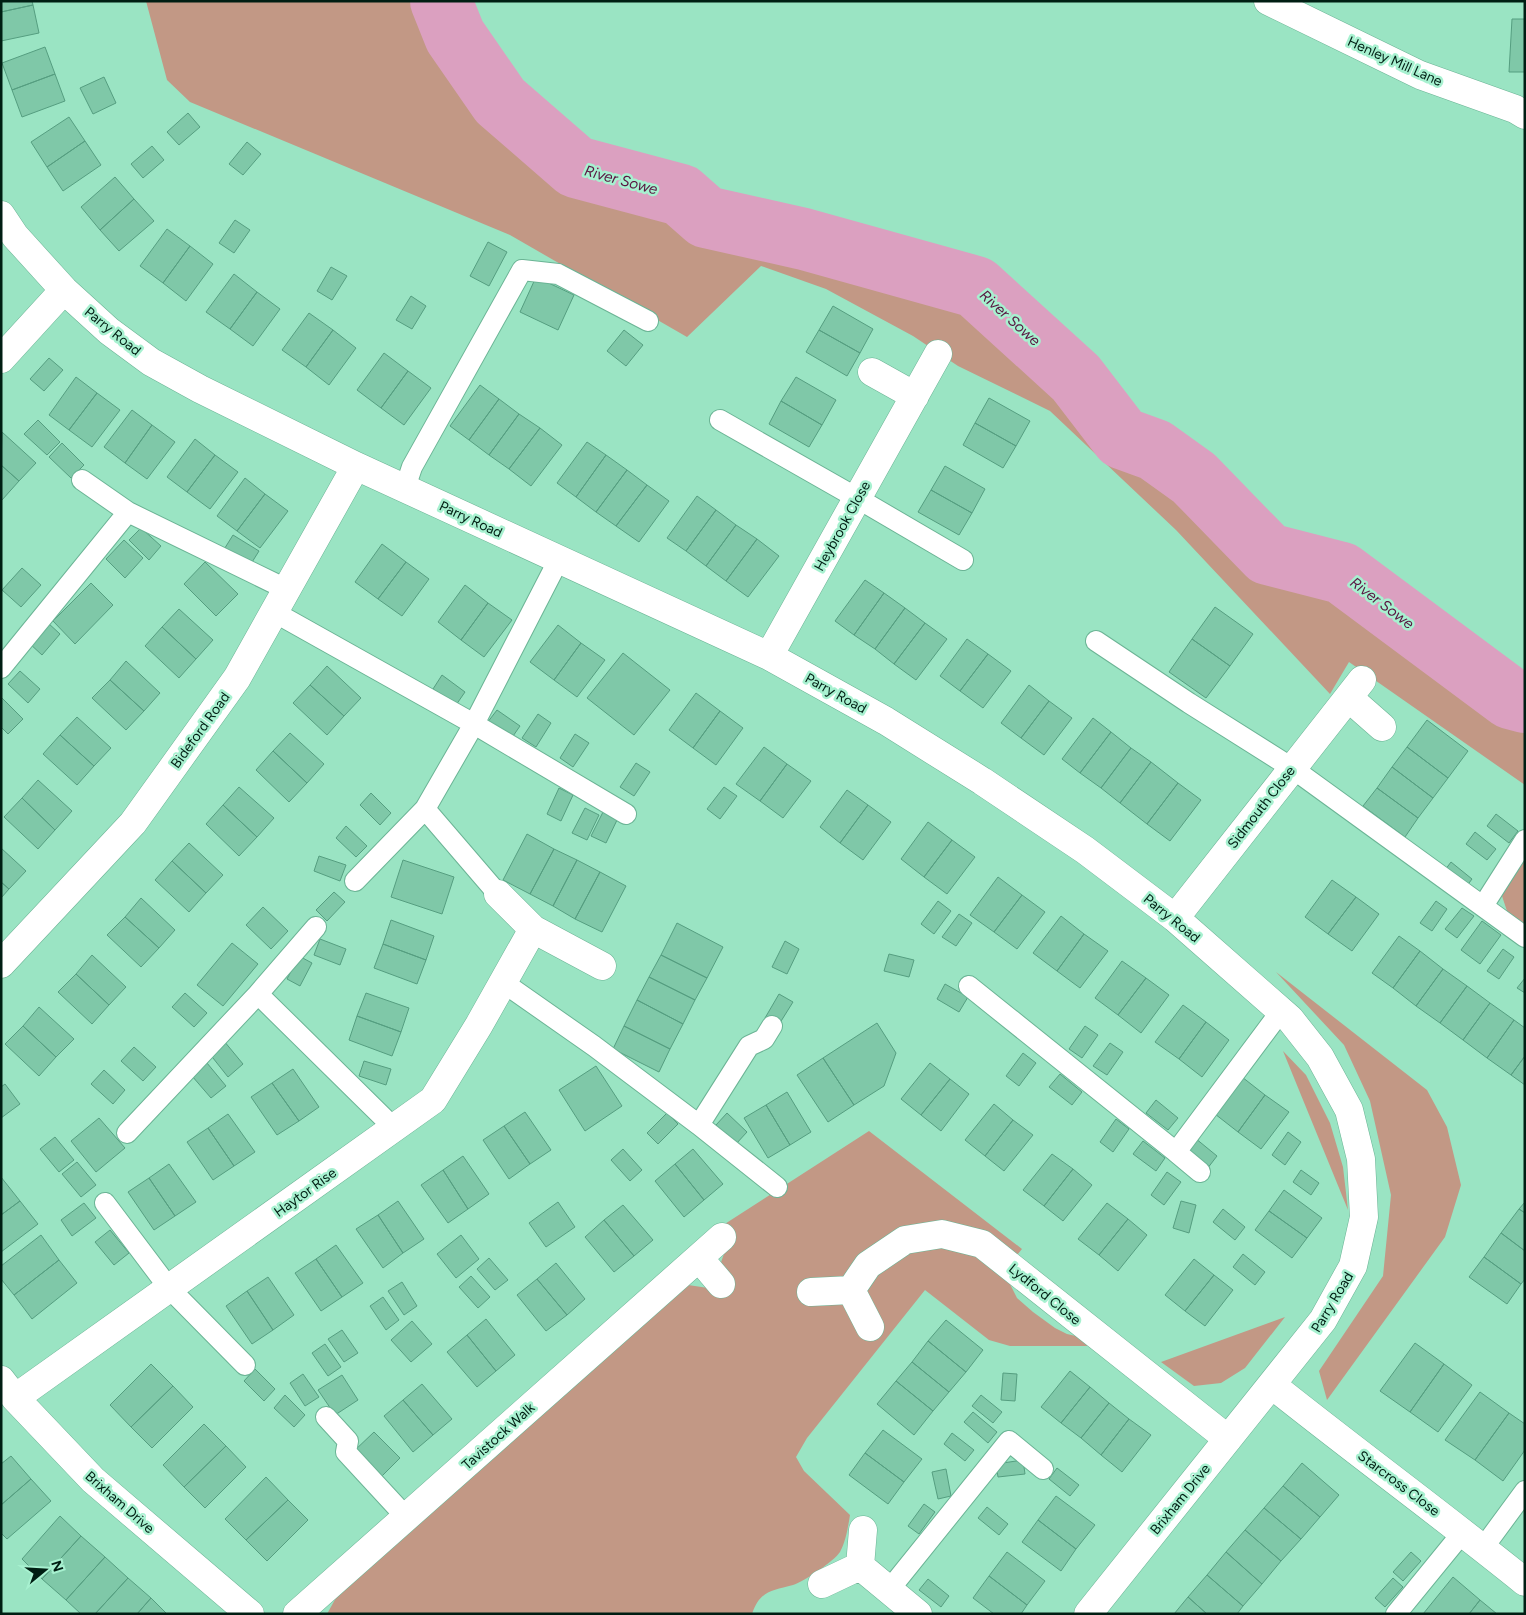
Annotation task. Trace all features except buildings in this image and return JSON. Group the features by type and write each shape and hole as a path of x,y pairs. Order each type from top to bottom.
{"street":[{"name":"Henley Mill Lane","path":"1268,1 1420,75 1515,109 1525,115"},
{"name":"Parry Road","path":"1,215 15,236 64,290 109,331 152,362 200,389 356,466 770,656 886,721 982,781 1085,850 1175,918 1290,1019 1320,1056 1348,1110 1361,1159 1364,1217 1353,1266 1324,1320 1272,1385"},
{"path":"1,359 64,290"},
{"name":"Heybrook Close","path":"770,656 938,354"},
{"path":"872,372 915,396"},
{"name":"Bideford Road","path":"1,964 133,822 237,678 356,466"},
{"name":"Sidmouth Close","path":"1175,918 1356,689 1382,727"},
{"path":"498,894 533,929 602,966"},
{"name":"Haytor Rise","path":"8,1389 169,1288 434,1100 533,929"},
{"name":"Lydford Close","path":"851,1290 868,1265 905,1240 942,1234 982,1244 1228,1439"},
{"name":"Tavistock Walk","path":"297,1614 722,1237"},
{"path":"699,1258 721,1284"},
{"path":"811,1292 851,1290 870,1328"},
{"name":"Brixham Drive","path":"1088,1614 1272,1385"},
{"name":"Starcross Close","path":"1272,1385 1525,1582"},
{"name":"Brixham Drive","path":"8,1389 93,1480 249,1614"},
{"path":"860,1566 863,1530"},
{"path":"860,1566 918,1614"},
{"path":"822,1584 860,1566"}],"lane":[{"path":"405,488 412,467 522,270 558,274 648,321"},
{"path":"720,420 858,498 962,560"},
{"path":"82,480 128,512 280,600 474,724 626,814"},
{"path":"1,668 128,512"},
{"path":"355,881 425,809 474,724 558,559"},
{"path":"1096,641 1292,768 1525,937"},
{"path":"425,809 498,894"},
{"path":"1483,906 1525,840"},
{"path":"127,1133 258,994 316,927"},
{"path":"504,982 700,1125 777,1186"},
{"path":"969,986 1200,1172"},
{"path":"258,994 394,1128"},
{"path":"1176,1152 1281,1011"},
{"path":"700,1125 749,1046 764,1039 772,1026"},
{"path":"105,1203 169,1288 245,1365"},
{"path":"326,1417 348,1441 346,1452 406,1517"},
{"path":"888,1590 1009,1441 1043,1469"},
{"path":"1396,1614 1525,1491"}],"shaded area":[{"path":"146,1 425,1 442,44 469,73 491,107 558,174 578,184 647,202 674,202 702,226 807,247 942,287 971,302 1042,365 1120,455 1159,466 1183,483 1204,513 1267,561 1337,583 1362,600 1398,637 1525,724 1525,785 1349,662 1330,694 1176,530 1050,411 958,366 913,336 826,289 761,266 687,337 510,235 190,102 167,80"},
{"path":"1525,845 1525,927 1508,914 1502,896 1509,865"},
{"path":"1276,972 1427,1090 1447,1127 1461,1185 1445,1237 1327,1400 1319,1371 1383,1276 1391,1195 1370,1101 1344,1045"},
{"path":"1283,1051 1306,1075 1330,1123 1343,1167 1348,1210"},
{"path":"869,1131 1022,1249 1002,1273 1006,1276 1017,1298 1055,1328 1067,1334 1080,1337 1091,1346 1010,1346 989,1340 925,1290 807,1438 796,1457 804,1471 850,1515 840,1552 825,1566 804,1580 773,1590 763,1596 755,1606 752,1614 327,1614 337,1596 670,1298 688,1285 715,1289 719,1268 726,1248 717,1229"},
{"path":"1285,1317 1245,1368 1221,1383 1194,1386 1161,1362"}],"waterway":[{"name":"River Sowe","path":"441,1 455,36 500,101 576,167 681,195 706,217 804,239 976,287 1076,378 1122,438 1155,450 1194,478 1268,554 1342,573 1510,698 1525,702"}]}
